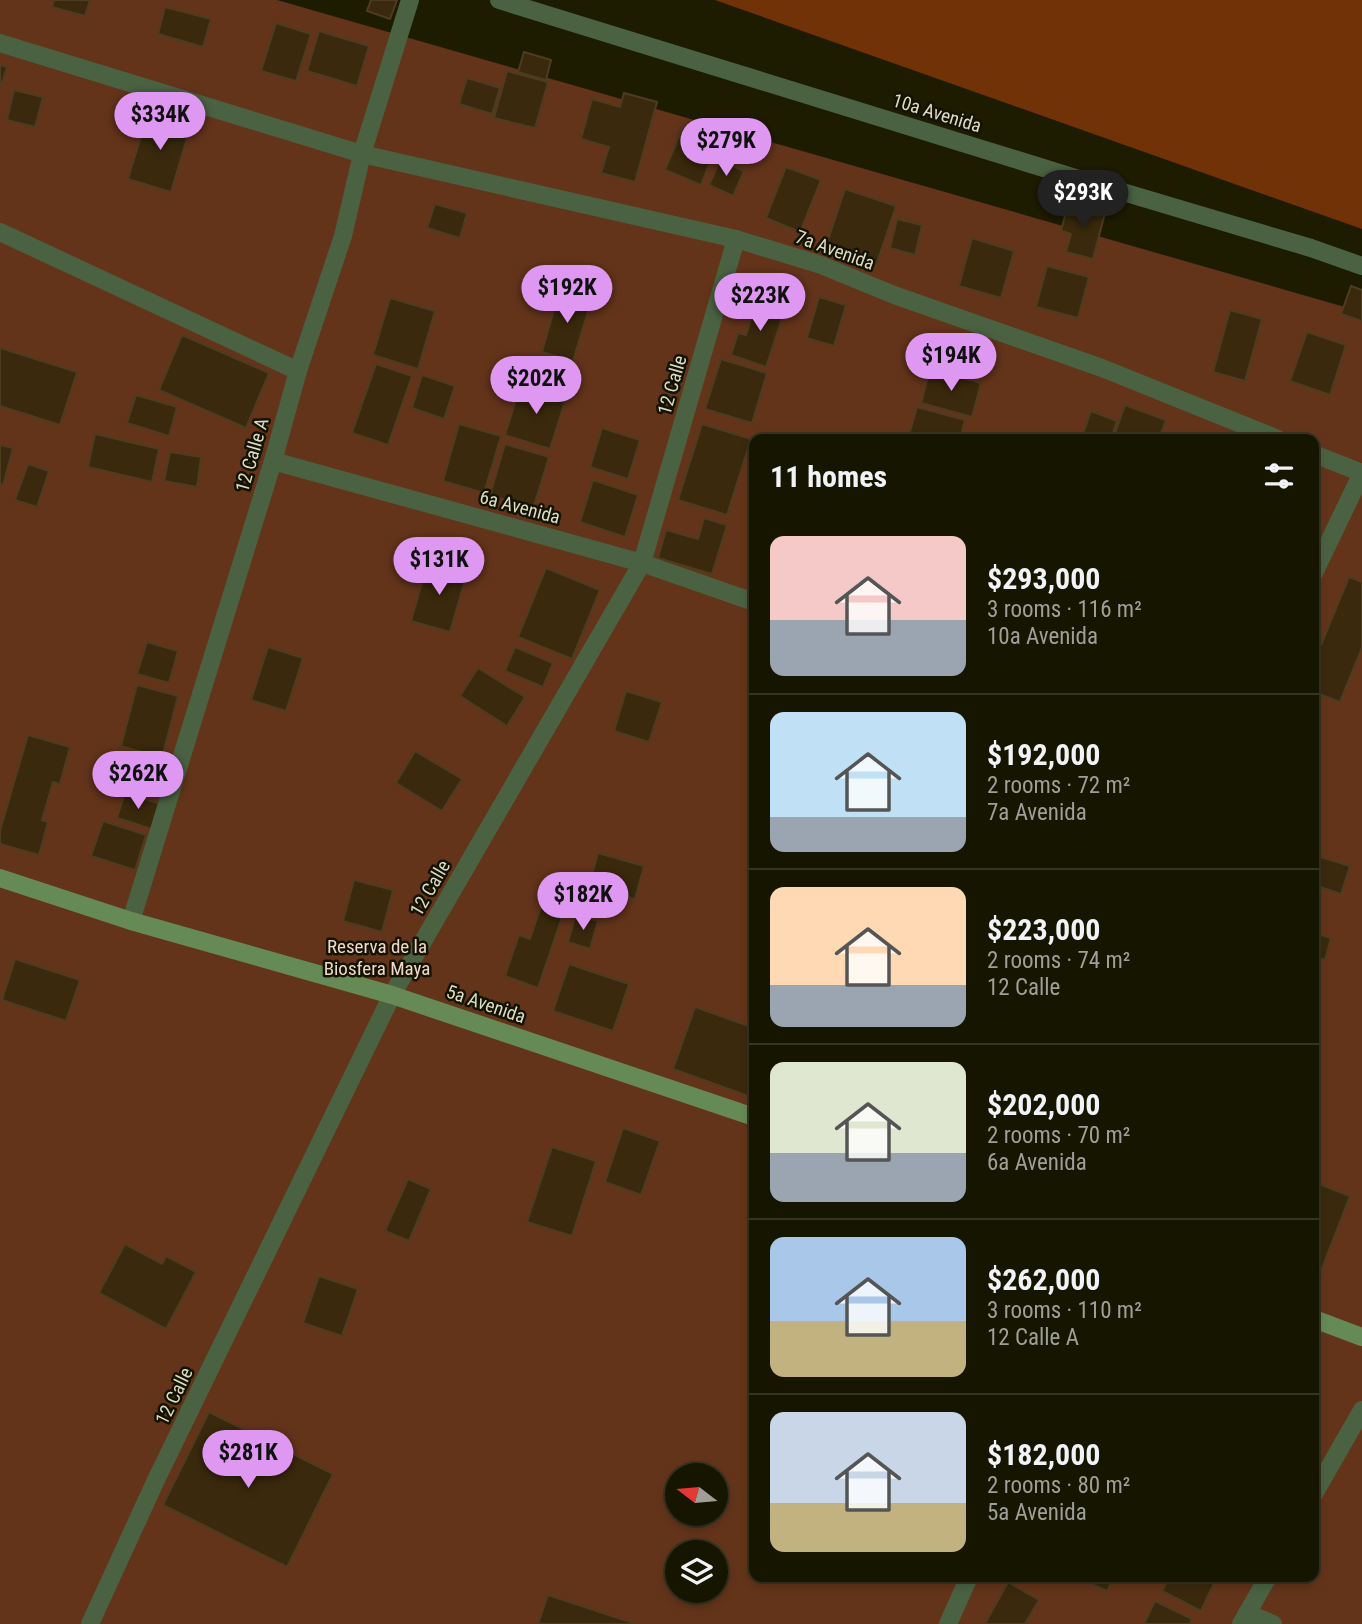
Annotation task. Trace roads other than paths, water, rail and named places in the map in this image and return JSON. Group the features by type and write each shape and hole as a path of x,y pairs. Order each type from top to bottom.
{"street":[{"name":"12 Calle A","path":"131,921 273,461 298,371 343,236 362,154 410,0"},
{"name":"10a Avenida","path":"499,0 1311,248 1362,266"},
{"name":"7a Avenida","path":"0,43 362,154 736,239 821,265 894,295 1102,369 1265,434"},
{"path":"0,232 298,371"},
{"name":"12 Calle","path":"90,1624 156,1480 392,995 642,563 736,239"},
{"path":"1319,456 1362,473 1319,563"},
{"name":"6a Avenida","path":"273,461 642,563 749,600"},
{"name":"5a Avenida","path":"0,878 131,921 392,995 749,1115"},
{"path":"1319,1321 1362,1337"},
{"path":"1319,1485 1362,1410"},
{"path":"948,1624 967,1582"},
{"path":"1265,1582 1244,1619 1273,1624"}],"park label":[{"name":"Reserva de la Biosfera Maya","path":"377,957"}]}
